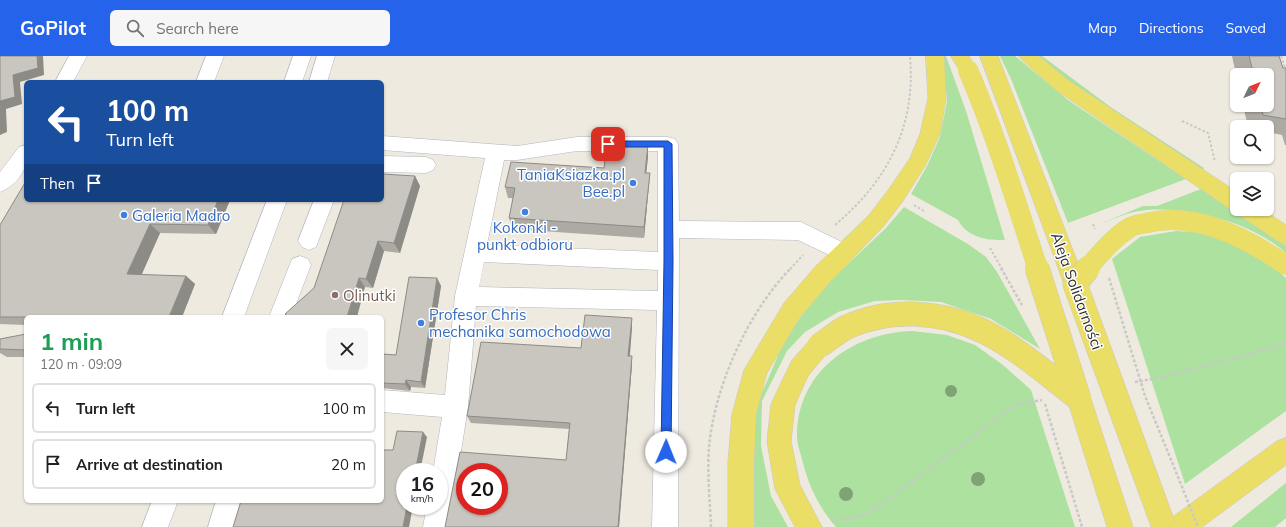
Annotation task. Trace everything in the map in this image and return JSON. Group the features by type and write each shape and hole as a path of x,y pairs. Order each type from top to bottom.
{"main road":[{"path":"741,527 740,462 744,414 756,370 792,310 823,274 876,221 896,195 918,160 930,134 937,98 935,56"},
{"name":"Aleja Solidarności","path":"989,56 1075,284 1164,527"},
{"path":"1028,56 1062,85 1230,198"},
{"name":"Aleja Solidarności","path":"964,63 984,107 1001,154 1120,527"},
{"path":"1256,216 1286,236"},
{"path":"1075,284 1107,245 1130,227 1159,220 1186,221 1221,229 1256,245 1286,265"},
{"path":"819,524 788,489 779,441 783,404 800,368 819,346 851,325 885,315 909,313 945,317 984,332 1013,350 1078,399"},
{"path":"1180,527 1286,450"}],"lane":[{"path":"65,80 78,56"},
{"path":"206,80 215,56"},
{"path":"294,80 302,56"},
{"path":"319,80 326,56"},
{"path":"384,143 517,154 577,144 668,144 669,261 665,527"},
{"path":"436,527 456,407 466,296 496,152"},
{"path":"0,184 5,180 24,155"},
{"path":"384,164 426,165"},
{"path":"233,315 276,202"},
{"path":"309,241 323,202"},
{"path":"669,229 801,231 844,252"},
{"path":"475,253 669,261"},
{"path":"281,315 300,265"},
{"path":"466,296 668,300"},
{"path":"384,401 456,407"},
{"path":"155,527 164,503"},
{"path":"221,527 228,503"}],"path":[{"path":"1281,56 1286,70"},
{"path":"1182,121 1208,133 1215,163"},
{"path":"914,205 924,211"},
{"path":"1093,224 1095,232"},
{"path":"990,248 1022,305"},
{"path":"1109,276 1145,396 1198,527"},
{"path":"1133,383 1159,378 1286,344"},
{"path":"819,524 862,516 883,503 1015,405 1045,399"},
{"path":"1045,405 1082,527"}],"green space":[{"path":"943,56 946,56 966,111 1005,240 991,240 978,237 962,226 958,220 911,194 927,166 940,137 947,101"},
{"path":"1000,56 1015,56 1068,100 1186,179 1068,223 1011,79"},
{"path":"1037,56 1042,56 1112,108 1204,168 1202,171 1074,86"},
{"path":"1201,189 1230,208 1230,216 1241,216 1286,246 1286,253 1272,242 1255,232 1237,224 1197,213 1177,210 1140,211 1126,214 1102,223 1143,206 1157,206"},
{"path":"904,207 968,244 986,257 997,272 1040,349 991,319 941,302 902,300 875,301 838,312 805,332 787,351 762,401 761,446 771,496 788,527 754,527 749,451 759,400 782,346 802,315 830,281 885,229"},
{"path":"1176,231 1201,232 1238,244 1268,263 1286,278 1286,411 1185,484 1112,259 1140,237"},
{"path":"912,331 947,335 975,345 1003,365 1031,390 1075,527 836,527 820,505 805,472 798,446 797,436 799,413 807,393 818,375 832,360 849,348 869,339 890,333"},
{"path":"1286,483 1286,518 1275,527 1231,527"}],"building":[{"path":"0,56 37,56 38,68 13,75 15,97 0,101"},
{"path":"1249,56 1279,56 1283,68 1286,68 1286,119 1263,115 1262,112 1274,112 1274,68 1252,68"},
{"path":"607,143 648,145 645,173 650,173 644,227 509,218 515,188 505,187 511,162 604,168"},
{"path":"384,174 415,176 394,243 378,241 366,279 359,278 348,315 285,314 314,288 343,202 384,202"},
{"path":"24,184 24,202 217,202 208,225 150,224 127,274 186,276 170,315 24,315 24,317 0,317 0,225"},
{"name":"Profesor Chris mechanika samochodowa","path":"409,277 437,278 421,382 406,380 405,384 384,383 384,354 396,355"},
{"path":"585,315 632,318 628,356 632,356 618,527 445,527 456,472 456,515 508,515 508,463 458,463 460,452 566,460 570,423 467,416 481,342 581,348"},
{"path":"24,334 24,350 0,349 0,339"},
{"path":"397,431 423,432 417,463 396,463 396,515 405,515 403,527 233,527 240,503 384,503 384,450 393,450"}],"place":[{"name":"TaniaKsiazka.pl Bee.pl","path":"633,183"},
{"name":"Kokonki - punkt odbioru","path":"525,212"},
{"name":"Galeria Madro","path":"124,215"},
{"name":"Olinutki","path":"335,295"},
{"name":"Profesor Chris mechanika samochodowa","path":"421,323"}],"route":[{"path":"608,144 668,144 669,261 666,452"}]}
